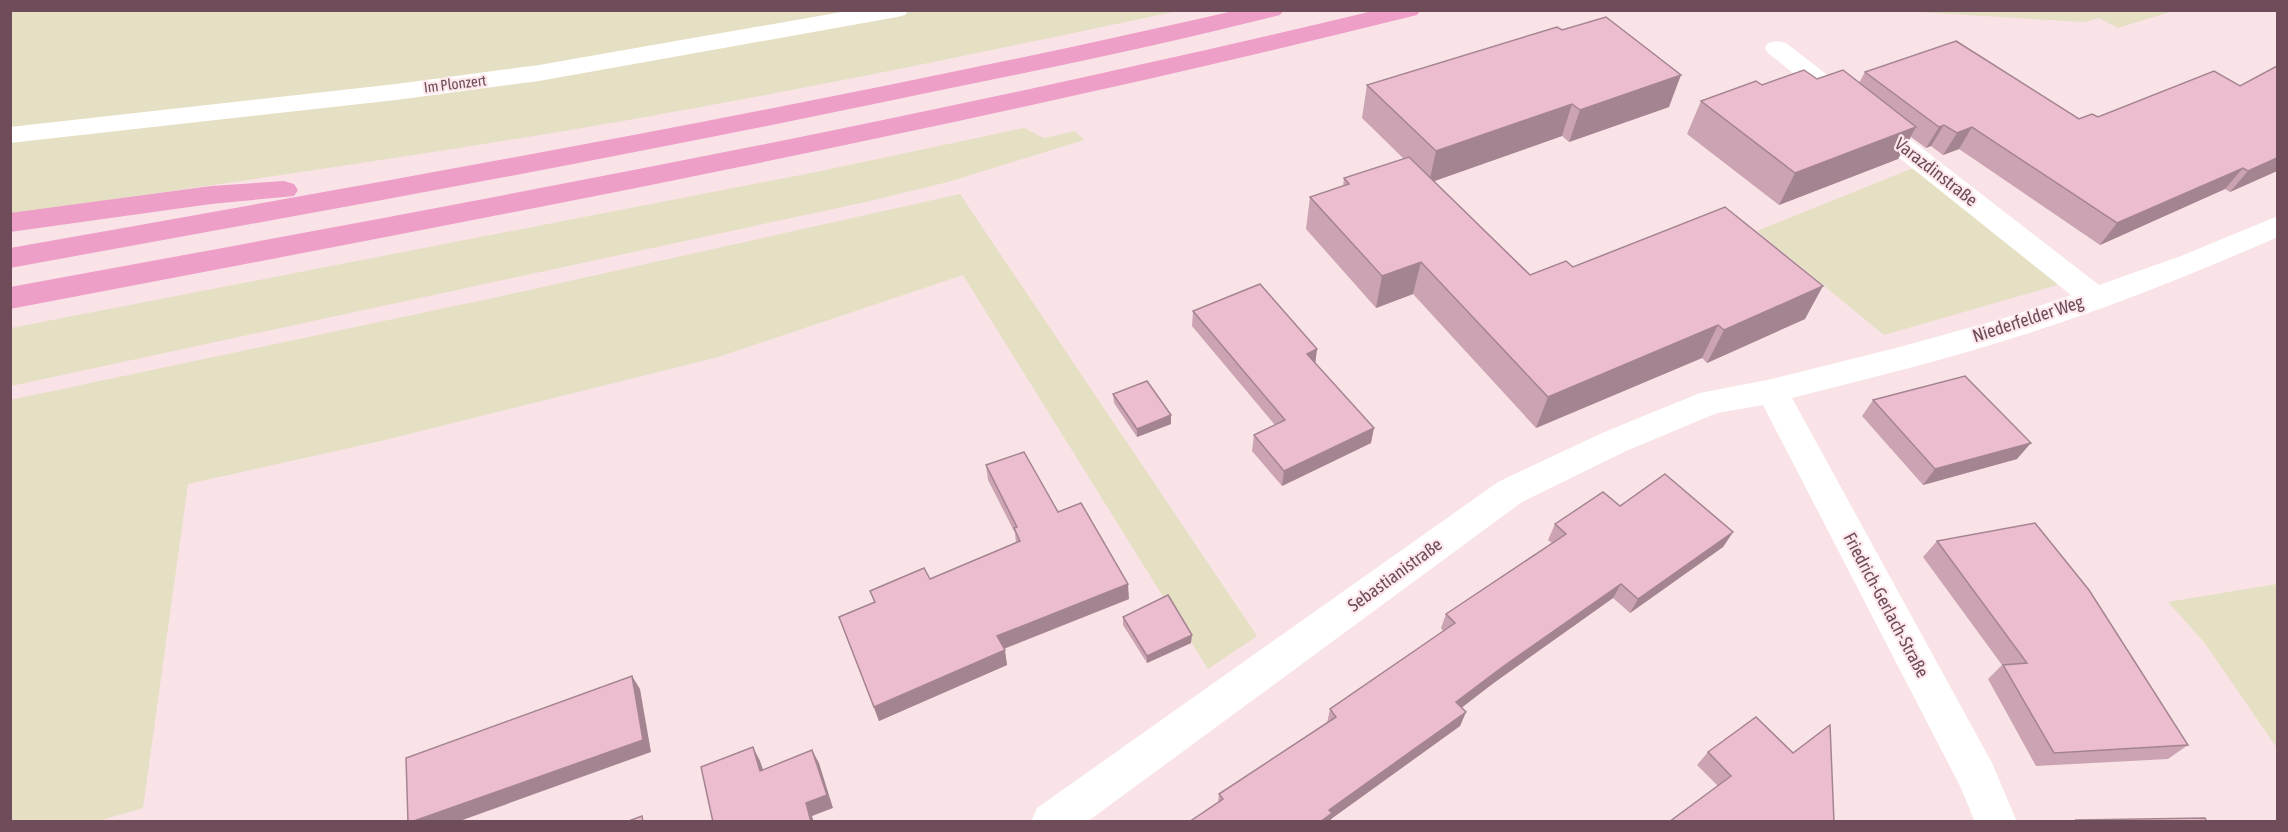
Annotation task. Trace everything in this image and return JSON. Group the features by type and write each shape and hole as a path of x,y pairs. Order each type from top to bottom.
{"highway":[{"path":"10,258 780,115 1272,10"},
{"path":"10,298 919,123 1149,74 1409,10"},
{"path":"10,223 211,195 412,184"}],"street":[{"name":"Im Plonzert","path":"10,135 528,75 897,10"},
{"name":"Varazdinstraße","path":"1777,48 2094,297"},
{"name":"Niederfelder Weg","path":"1772,391 1896,360 2016,326 2191,263 2277,225"},
{"name":"Sebastianistraße","path":"1052,822 1510,492 1614,442 1712,402 1772,391"},
{"name":"Friedrich-Gerlach-Straße","path":"1772,391 1977,777 1996,822"}],"shaded area":[{"path":"10,11 1178,11 970,55 692,109 394,158 11,214"},
{"path":"1900,11 2173,11 2118,28 2099,18 2084,22"},
{"path":"1024,128 1044,138 1075,131 1084,140 948,182 861,203 11,386 11,328 816,172"},
{"path":"1913,168 2057,281 2057,285 1884,335 1757,231"},
{"path":"960,194 1257,636 1208,669 963,275 718,357 385,440 188,484 143,808 98,821 11,821 10,400 502,296"},
{"path":"2278,584 2277,748 2204,642 2168,602"}],"building":[{"path":"1606,17 1681,75 1580,110 1572,104 1436,151 1367,85 1557,27 1562,30"},
{"path":"1956,41 2079,119 2092,114 2098,117 2214,71 2240,86 2277,66 2277,158 2248,171 2243,168 2117,223 1972,127 1957,133 1944,125 1939,127 1865,72"},
{"path":"1804,70 1817,79 1843,70 1916,127 1795,173 1701,101 1756,81 1762,85"},
{"path":"1409,157 1530,275 1566,261 1573,267 1725,207 1823,286 1724,330 1718,325 1548,397 1421,262 1382,276 1310,197 1349,184 1344,178"},
{"path":"1260,284 1317,349 1307,354 1374,428 1284,471 1254,435 1285,420 1193,311"},
{"path":"1965,376 2031,443 1935,469 1873,400"},
{"path":"1147,381 1171,415 1137,429 1113,394"},
{"path":"1024,452 1058,512 1081,503 1128,584 997,636 1005,650 874,707 839,617 875,602 870,591 924,568 930,579 1020,541 1014,528 1017,527 986,465"},
{"path":"1665,474 1733,532 1638,599 1621,584 1501,668 1456,702 1466,712 1329,810 1332,813 1320,822 1189,822 1223,799 1219,794 1336,717 1330,709 1455,623 1446,614 1566,534 1555,524 1603,492 1620,506"},
{"path":"2035,523 2089,590 2188,745 2054,753 2003,665 2027,663 1937,541"},
{"path":"1168,595 1192,635 1147,656 1123,617"},
{"path":"632,676 643,740 408,822 406,758"},
{"path":"1756,717 1793,753 1830,725 1834,822 1669,822 1731,776 1708,752"},
{"path":"753,747 760,771 812,750 827,795 806,803 811,822 713,822 701,767"},
{"path":"642,816 643,822 626,822"},
{"path":"2205,818 2207,822 2077,822 2076,820"}]}
